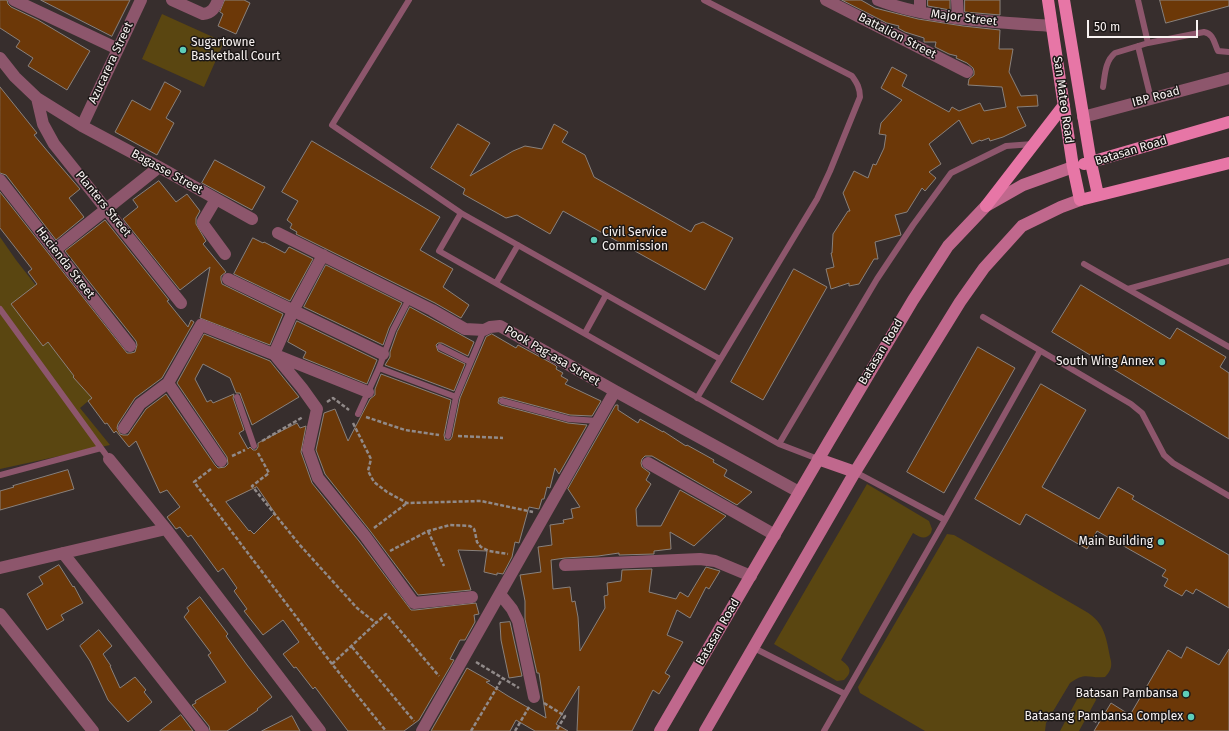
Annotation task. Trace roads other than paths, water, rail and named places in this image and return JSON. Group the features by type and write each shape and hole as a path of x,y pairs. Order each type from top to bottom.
{"main road":[{"name":"San Mateo Road","path":"1048,0 1073,167 1080,200"},
{"name":"San Mateo Road","path":"1064,0 1083,117 1098,196"},
{"path":"986,206 1064,105"},
{"name":"Batasan Road","path":"660,731 818,459 913,300 948,246 986,206 1023,185 1073,167 1229,122"},
{"path":"705,731 855,472 960,302 984,268 1022,226 1061,207 1080,200 1229,163"},
{"path":"818,459 855,472"}],"street":[{"path":"14,0 118,50"},
{"name":"Azucarera Street","path":"82,126 141,0"},
{"path":"172,0 203,14 214,9 218,0"},
{"name":"Battalion Street","path":"826,0 841,4 967,72"},
{"name":"Major Street","path":"878,0 920,6 958,18 978,21 1052,26"},
{"path":"957,0 958,18"},
{"path":"0,58 15,77 37,98 82,126"},
{"name":"IBP Road","path":"1083,117 1229,78"},
{"name":"Planters Street","path":"37,98 43,124 54,144 181,303"},
{"name":"Bagasse Street","path":"82,126 216,198 252,220"},
{"path":"55,250 159,167"},
{"name":"Hacienda Street","path":"0,180 130,346"},
{"path":"216,198 203,221 203,224 225,254"},
{"name":"Pook Pag-asa Street","path":"278,233 465,329 484,330 490,327 500,326 799,492"},
{"path":"274,354 293,311 323,255"},
{"path":"228,279 384,354"},
{"path":"124,428 140,404 168,383 201,325 368,392"},
{"path":"274,354 317,408 308,450 318,478 365,536 414,603 472,597"},
{"path":"168,383 221,461"},
{"path":"422,731 615,391"},
{"path":"109,459 166,529 320,731"},
{"path":"648,463 775,535"},
{"path":"0,568 166,529"},
{"path":"63,553 203,731"},
{"path":"565,564 700,559 715,561 751,576"},
{"path":"500,594 512,609 518,621 534,697"},
{"path":"0,614 93,731"}],"lane":[{"path":"409,0 332,125 461,213 720,359"},
{"path":"697,398 817,199 830,172 860,97 858,84 852,76 704,0"},
{"path":"1138,0 1148,43"},
{"path":"1103,87 1106,69 1111,56 1115,53 1148,43 1204,32 1209,33 1212,37 1218,51 1229,52"},
{"path":"1138,46 1151,99"},
{"path":"778,444 877,279 913,225 951,173 1006,146 1034,144"},
{"path":"461,213 439,250 778,444 818,459"},
{"path":"496,283 518,245"},
{"path":"1128,289 1229,261"},
{"path":"1084,264 1229,347"},
{"path":"585,333 606,294"},
{"path":"358,414 379,368 393,330 409,299"},
{"path":"0,309 109,459"},
{"path":"983,317 1131,404 1142,413 1164,455 1173,463 1229,496"},
{"path":"448,436 456,397 484,330"},
{"path":"440,347 470,362"},
{"path":"824,731 1040,351"},
{"path":"379,368 456,397"},
{"path":"237,397 254,446"},
{"path":"502,401 569,418 598,421"},
{"path":"0,475 101,448"},
{"path":"855,472 945,520"},
{"path":"754,648 845,694"}],"place":[{"name":"Sugartowne Basketball Court","path":"183,50"},
{"name":"Civil Service Commission","path":"594,240"},
{"name":"South Wing Annex","path":"1162,362"},
{"name":"Main Building","path":"1161,542"},
{"name":"Batasan Pambansa","path":"1186,694"},
{"name":"Batasang Pambansa Complex","path":"1191,717"}]}
